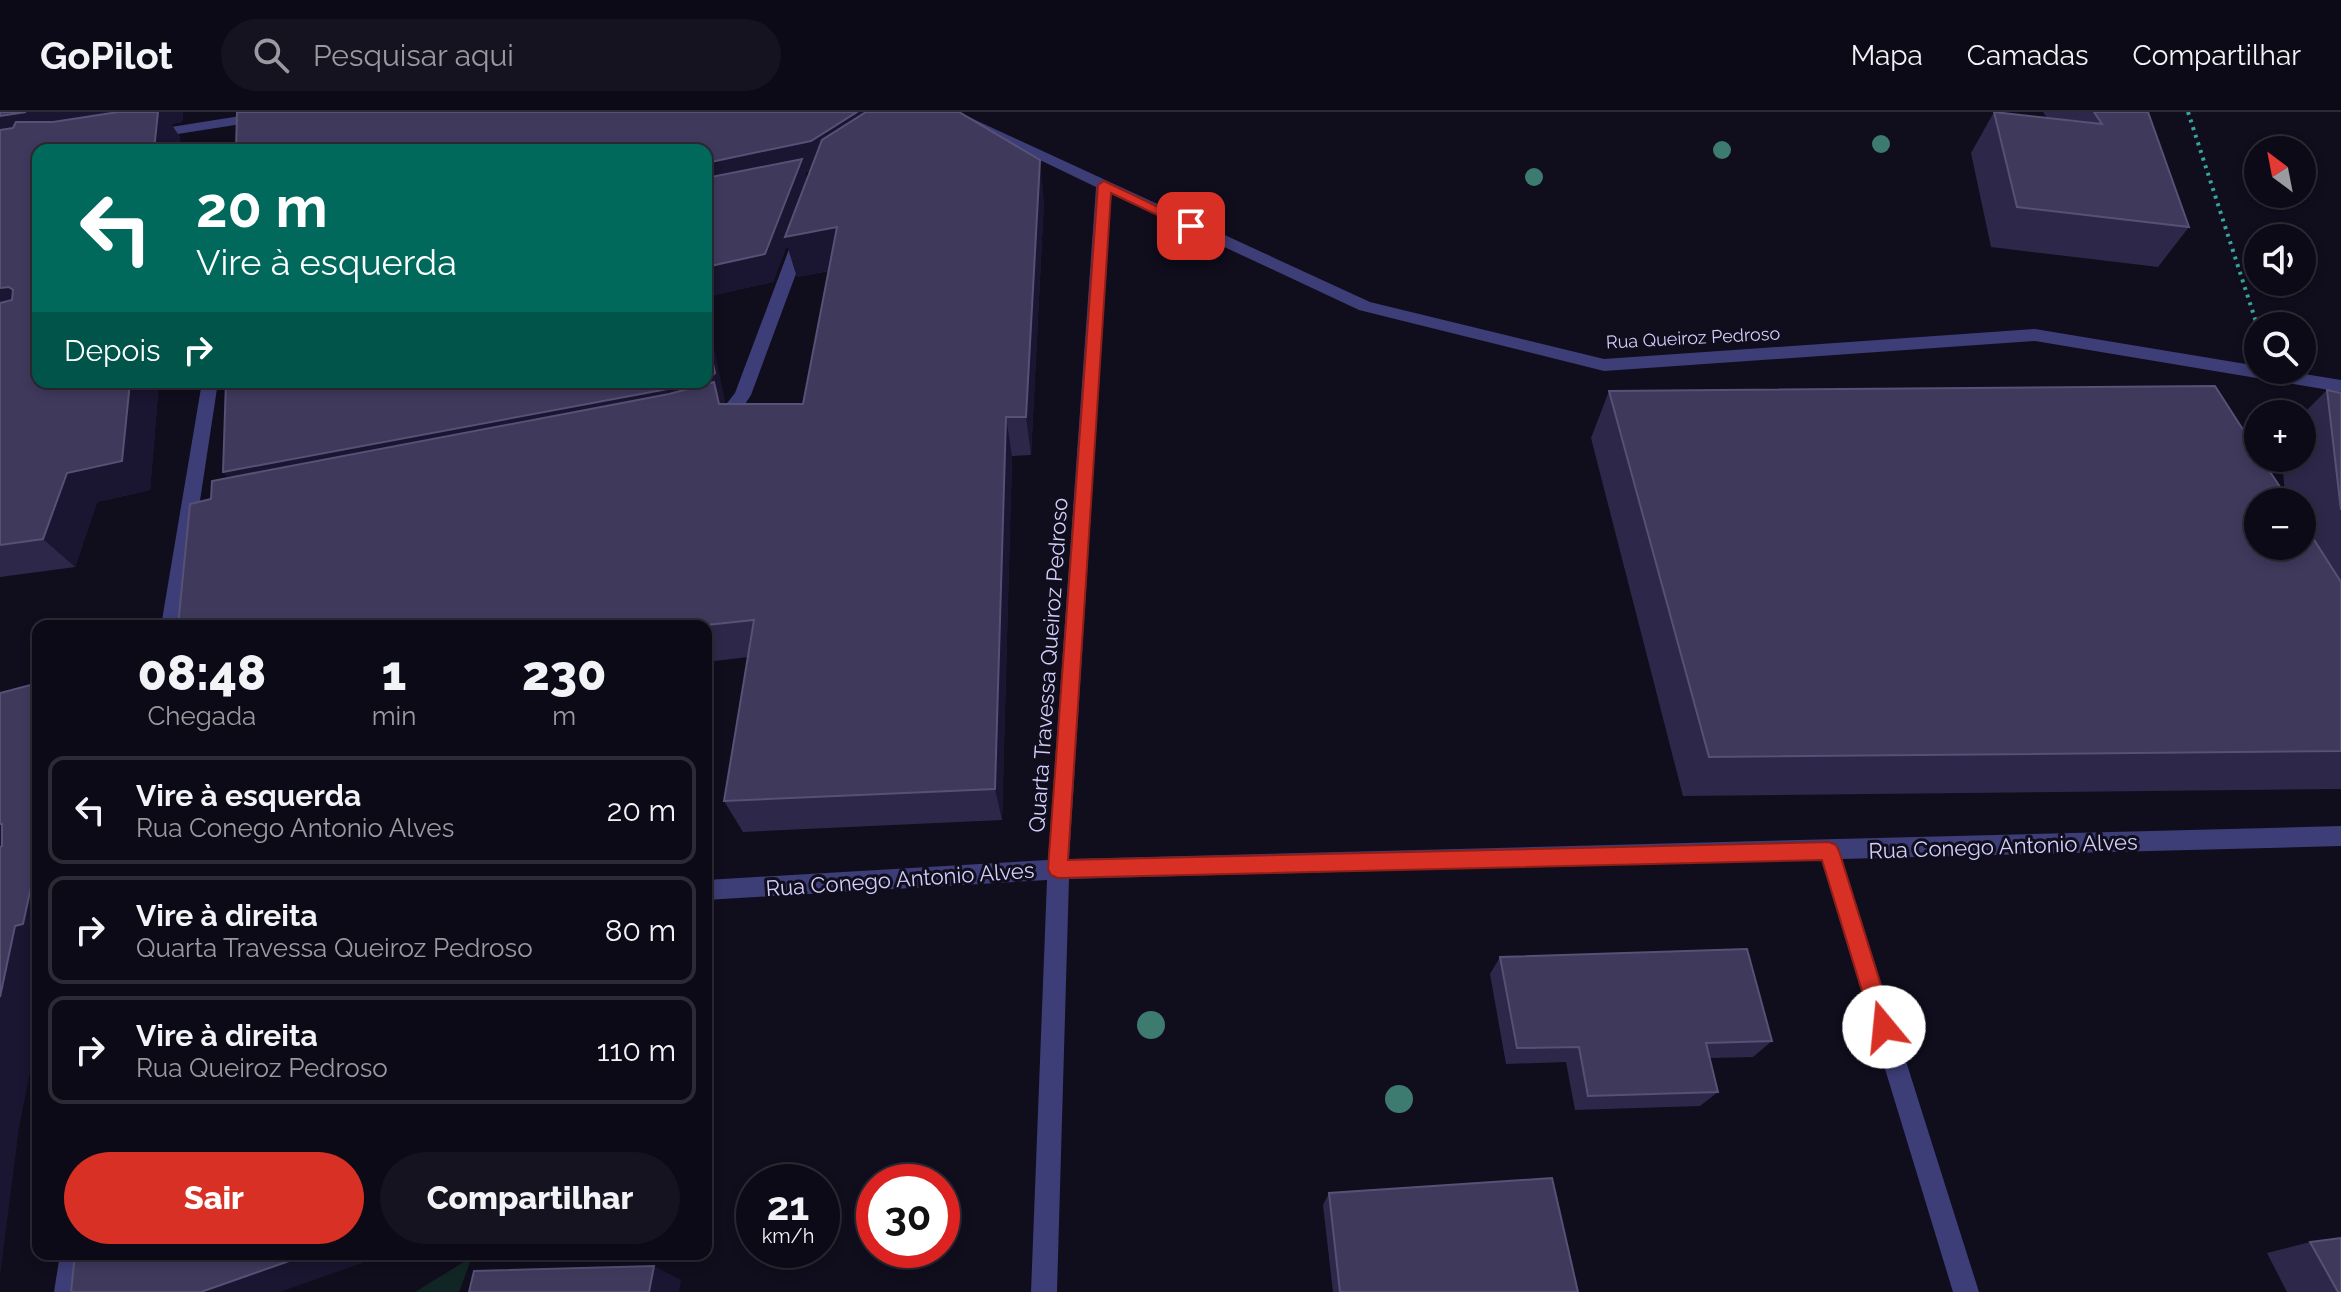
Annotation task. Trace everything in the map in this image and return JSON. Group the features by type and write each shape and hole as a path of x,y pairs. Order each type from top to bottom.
{"street":[{"path":"140,136 292,112"},
{"name":"Rua Queiroz Pedroso","path":"947,112 1365,306 1604,365 2035,335 2341,386"},
{"name":"Quarta Travessa Queiroz Pedroso","path":"1044,1292 1058,869 1104,185"},
{"path":"700,420 730,412 743,395 808,220"},
{"path":"172,620 196,518 209,388"},
{"name":"Rua Conego Antonio Alves","path":"712,890 1058,869 2341,836"},
{"path":"1829,851 1966,1292"},
{"path":"67,1292 72,1260"}],"path":[{"path":"2188,112 2253,312"}],"green space":[{"path":"467,1260 471,1260 459,1292 415,1292"}],"building":[{"path":"0,112 26,112 0,116"},
{"path":"118,112 158,112 155,144 32,144 32,388 129,388 122,461 67,473 43,539 0,545 0,303 12,300 13,290 0,288 0,130 13,128 16,122 53,122"},
{"path":"237,112 857,112 811,141 712,162 712,144 236,144"},
{"path":"866,112 959,112 1040,160 1026,417 1006,417 995,789 724,801 754,620 712,624 712,620 179,620 190,504 211,499 212,481 692,388 712,388 714,382 719,404 803,404 837,227 785,237 822,140"},
{"path":"1994,112 2102,124 2094,112 2148,112 2189,227 2017,207"},
{"path":"802,159 765,254 712,266 712,177"},
{"path":"2215,386 2244,431 2244,472 2270,472 2281,488 2244,488 2244,560 2316,560 2316,543 2341,582 2341,751 1709,757 1609,391"},
{"path":"226,388 673,388 223,472"},
{"path":"2327,390 2341,393 2341,510"},
{"path":"32,685 32,883 23,924 15,926 0,997 2,824 0,693"},
{"path":"1747,949 1772,1041 1706,1043 1718,1092 1588,1096 1579,1047 1517,1048 1500,957"},
{"path":"1552,1178 1578,1292 1340,1292 1329,1193"},
{"path":"2341,1238 2341,1292 2338,1292 2310,1242"},
{"path":"74,1260 292,1260 201,1292 71,1292"},
{"path":"654,1266 649,1292 469,1292 474,1271"}],"route":[{"path":"1191,226 1104,185 1058,869 1829,851 1884,1027"}]}
